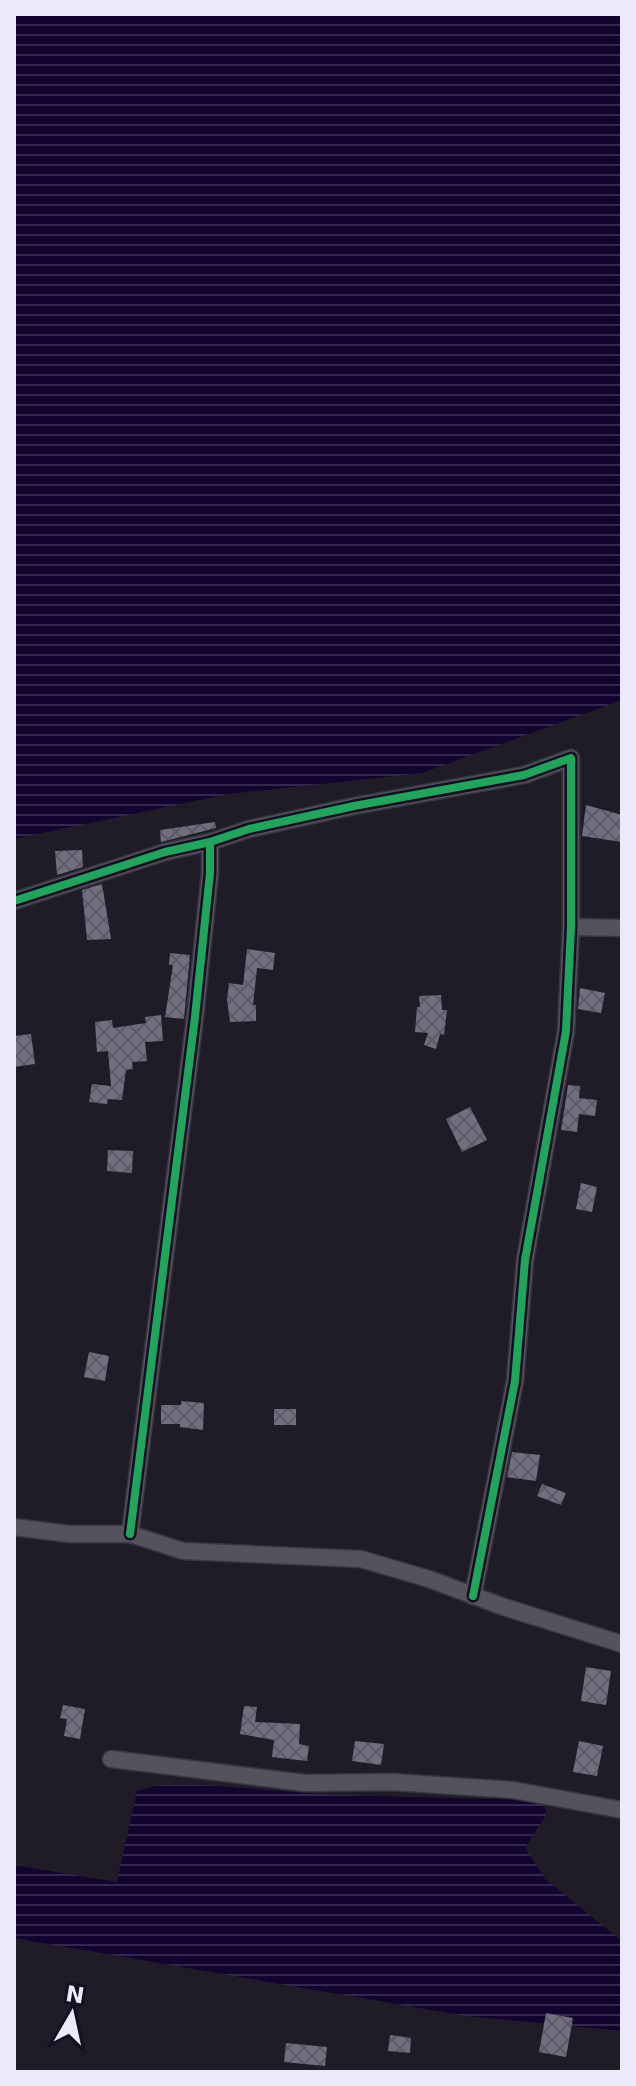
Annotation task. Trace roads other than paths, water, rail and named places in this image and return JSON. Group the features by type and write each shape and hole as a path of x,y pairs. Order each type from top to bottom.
{"street":[{"path":"14,901 165,852 249,829 524,775 571,758 571,927 566,1031 525,1260 515,1381 473,1596"},
{"path":"130,1534 195,1017 210,873 210,842"},
{"path":"571,927 622,928"},
{"path":"14,1527 69,1534 130,1534 183,1551 361,1559 622,1644"},
{"path":"111,1759 305,1783 393,1782 513,1790 622,1810"}]}
